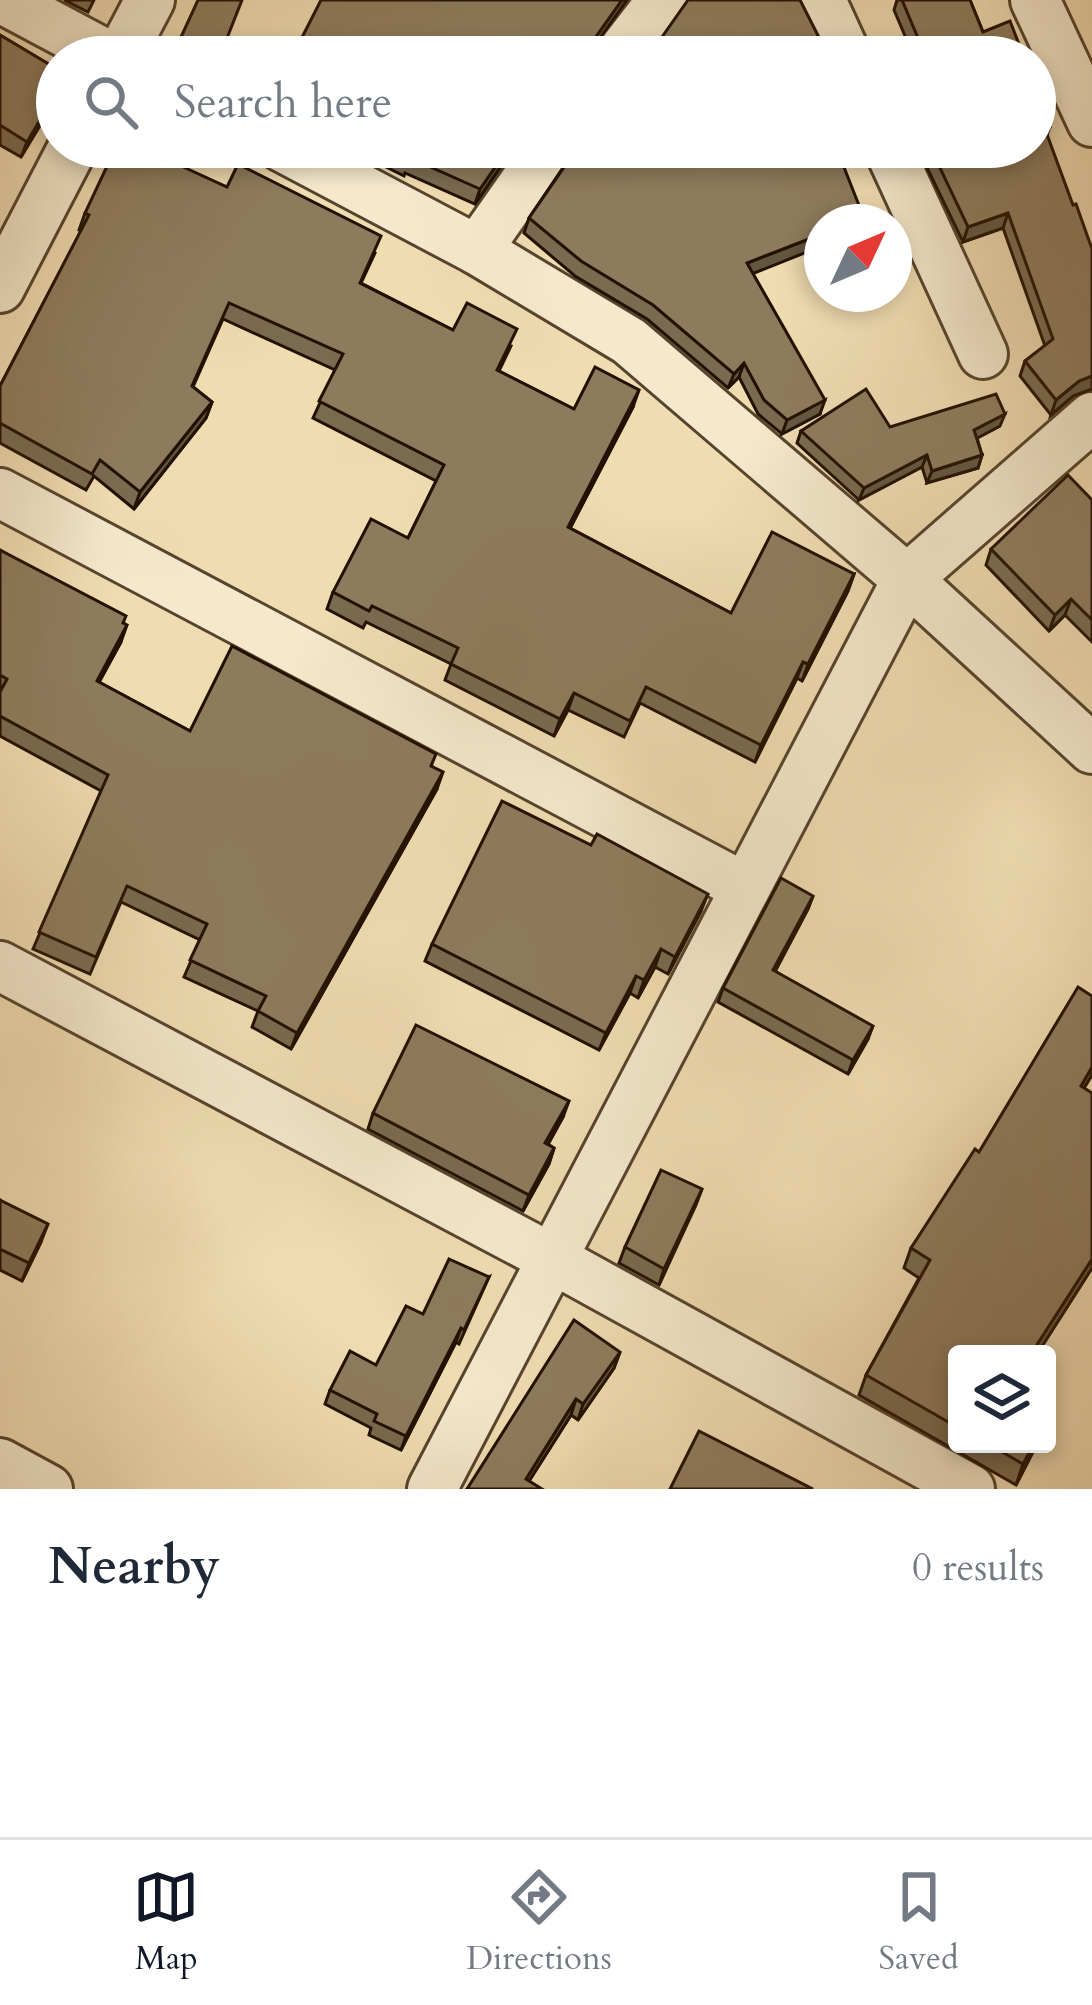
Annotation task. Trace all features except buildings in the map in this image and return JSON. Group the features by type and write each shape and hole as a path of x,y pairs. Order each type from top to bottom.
{"street":[{"path":"4,0 75,36"},
{"path":"129,36 150,0"},
{"path":"634,36 662,0"},
{"path":"821,0 837,36"},
{"path":"1035,0 1052,36"},
{"path":"1056,45 1092,122"},
{"path":"0,288 63,168"},
{"path":"322,168 477,250 629,341 908,579 1092,749"},
{"path":"477,250 535,168"},
{"path":"898,168 983,354"},
{"path":"432,1489 908,579 1092,417"},
{"path":"0,493 744,886"},
{"path":"0,966 551,1258 970,1489"},
{"path":"0,1463 48,1489"}]}
